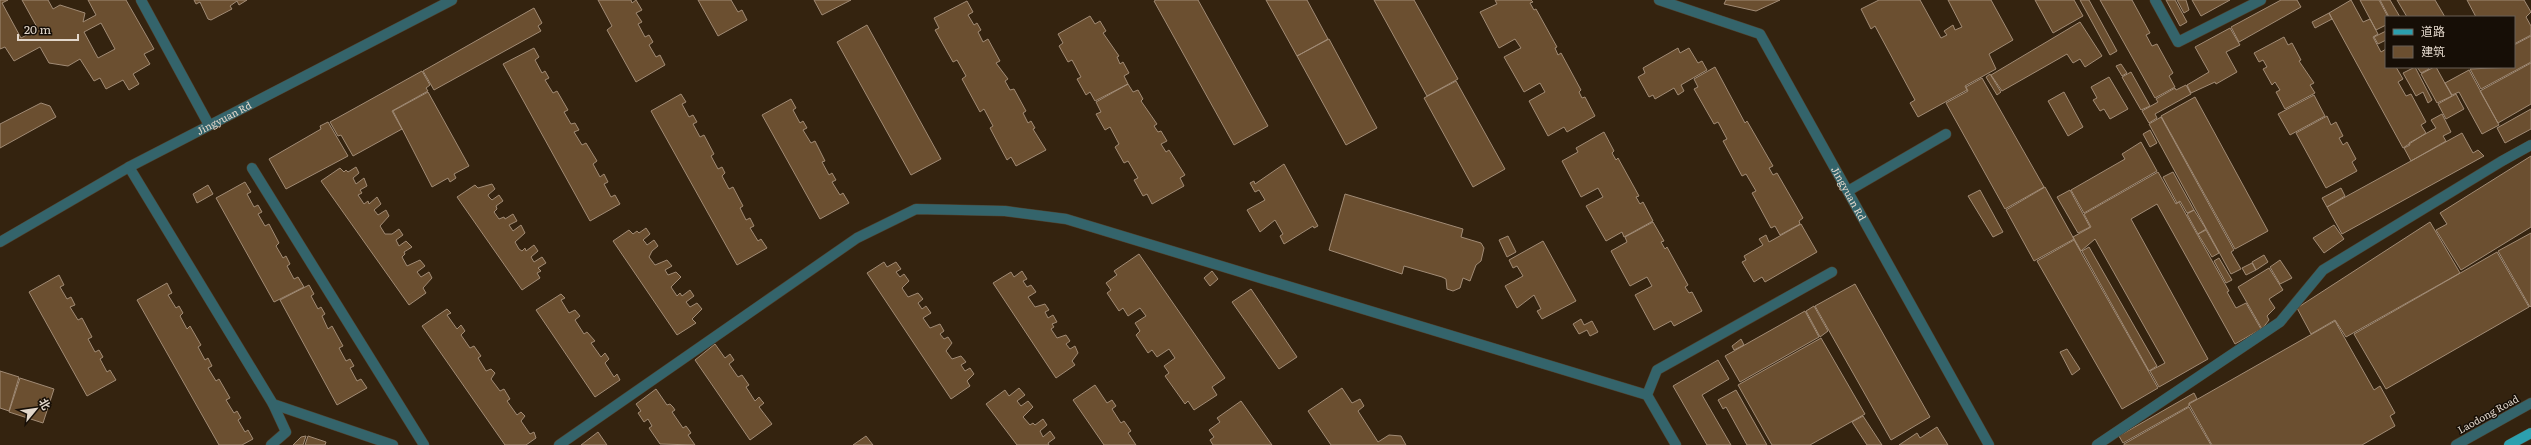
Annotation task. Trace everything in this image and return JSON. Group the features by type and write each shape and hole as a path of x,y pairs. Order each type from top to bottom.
{"main road":[{"path":"2509,445 2531,433"}],"street":[{"path":"141,0 209,126"},
{"name":"Jingyuan Rd","path":"0,242 129,167 452,0"},
{"name":"Jingyuan Rd","path":"1659,0 1760,34 1988,445"},
{"path":"2155,0 2178,42 2261,0"},
{"path":"1848,191 1946,134"},
{"path":"2097,445 2280,322 2323,270 2502,161 2531,146"},
{"path":"129,167 273,404 286,432 272,445"},
{"path":"252,168 424,445"},
{"path":"559,445 857,238 916,208 1005,211 1066,220 1647,395 1676,445"},
{"path":"1647,395 1657,370 1832,272"},
{"name":"Laodong Road","path":"2456,445 2531,403"},
{"path":"273,404 393,445"}],"building":[{"path":"0,0 8,0 2,3 21,38 38,29 22,0 48,0 53,9 60,5 85,13 83,22 96,15 88,0 126,0 154,49 144,54 150,64 133,74 139,84 129,90 123,80 106,89 100,78 94,81 80,59 68,66 49,63 40,47 14,61 5,47 0,49","holes":["101,23 115,49 98,58 84,32"]},
{"path":"194,0 247,0 239,5 237,1 230,6 232,9 211,20 208,19 200,2 196,4"},
{"path":"598,0 631,0 632,3 636,0 642,10 636,13 642,22 638,24 645,37 649,35 653,42 649,45 656,57 660,55 665,65 636,82 607,30 612,26"},
{"path":"698,0 731,0 738,12 742,10 747,20 718,36"},
{"path":"814,0 851,0 822,15"},
{"path":"1198,0 1268,126 1234,145 1154,1"},
{"path":"1266,0 1307,0 1328,39 1297,56"},
{"path":"1374,0 1414,0 1458,79 1427,96"},
{"path":"1495,0 1531,0 1533,2 1530,3 1534,10 1536,9 1557,47 1555,48 1558,55 1561,53 1581,90 1579,92 1582,98 1585,97 1595,116 1567,132 1564,127 1548,136 1529,101 1545,92 1540,83 1524,92 1504,57 1521,48 1515,39 1499,48 1480,12 1497,4"},
{"path":"1726,0 1780,0 1756,11 1724,4"},
{"path":"1879,0 1920,0 1941,38 1947,35 1944,31 1953,25 1955,30 1962,27 1948,0 1991,0 2013,40 1989,54 1996,69 1965,86 1967,90 1918,117 1910,103 1915,100 1875,26 1871,29 1861,9"},
{"path":"2035,0 2074,0 2083,16 2053,33"},
{"path":"2080,0 2089,0 2117,51 2110,55"},
{"path":"2100,0 2132,0 2150,33 2146,35 2152,46 2157,44 2173,73 2169,76 2175,87 2155,98"},
{"path":"2166,0 2175,0 2187,22 2180,26"},
{"path":"2177,0 2186,0 2189,10 2184,13"},
{"path":"2192,0 2230,0 2201,16"},
{"path":"2281,0 2297,0 2301,7 2239,42 2231,27"},
{"path":"2351,0 2363,22 2370,19 2378,34 2373,37 2381,52 2385,50 2385,68 2397,68 2403,79 2398,82 2406,96 2411,94 2426,122 2421,125 2426,133 2403,148 2329,13"},
{"path":"2360,0 2379,0 2387,16 2385,16 2385,26 2376,30"},
{"path":"2380,0 2390,0 2399,16 2388,16"},
{"path":"2397,0 2435,0 2444,16 2406,16"},
{"path":"2467,0 2524,0 2531,12 2526,17 2531,26 2531,35 2515,43 2515,16 2475,16"},
{"path":"967,1 973,12 968,15 974,25 977,23 981,30 978,32 983,42 988,39 1000,61 996,63 1008,79 1005,81 1010,90 1014,89 1026,111 1023,113 1028,123 1031,121 1035,128 1033,129 1046,150 1016,166 1011,157 1007,160 990,128 993,126 984,109 980,112 962,79 966,76 957,60 953,62 935,30 939,28 934,18"},
{"path":"534,8 542,23 538,26 541,31 434,90 423,71"},
{"path":"2329,13 2332,19 2315,28 2312,22"},
{"path":"1090,16 1095,24 1100,21 1106,31 1103,33 1119,56 1117,57 1120,64 1123,62 1129,73 1124,76 1128,84 1095,101 1090,92 1086,95 1077,79 1081,77 1072,60 1068,62 1059,46 1063,43 1058,34"},
{"path":"2080,22 2102,56 2085,67 2080,59 2073,63 2067,54 2002,91 1991,75"},
{"path":"867,25 941,159 911,175 837,42"},
{"path":"2230,28 2240,45 2226,52 2237,72 2216,84 2215,82 2191,93 2187,85 2209,72 2195,47"},
{"path":"2385,32 2385,40 2378,44 2374,37"},
{"path":"2531,36 2531,62 2481,89 2470,69 2515,68 2515,44"},
{"path":"2284,37 2288,45 2292,43 2301,60 2299,61 2314,83 2310,85 2315,93 2285,109 2276,92 2280,90 2275,82 2272,85 2263,69 2267,67 2263,60 2259,62 2254,53"},
{"path":"1329,39 1377,128 1346,145 1297,56"},
{"path":"534,48 539,57 535,60 542,73 545,71 549,78 545,80 553,93 557,91 568,110 564,112 571,124 575,123 579,130 574,132 582,145 586,143 597,161 593,164 600,177 604,174 608,182 604,184 611,197 615,195 620,204 590,221 503,64"},
{"path":"1678,48 1680,53 1689,48 1698,63 1702,61 1707,70 1681,85 1684,91 1678,95 1674,88 1655,99 1653,95 1649,97 1638,77 1645,73 1643,68"},
{"path":"2531,63 2531,104 2498,123 2480,91"},
{"path":"2121,64 2127,73 2122,76 2116,66"},
{"path":"1715,67 1745,123 1747,121 1773,166 1769,168 1773,175 1777,173 1803,218 1799,221 1800,224 1780,235 1775,226 1771,228 1752,193 1756,191 1746,174 1742,176 1723,141 1727,139 1718,122 1714,124 1694,89 1698,87 1694,79"},
{"path":"2416,68 2432,100 2428,103 2423,92 2416,96 2403,73"},
{"path":"2418,68 2428,68 2429,69 2421,73"},
{"path":"2432,68 2437,68 2452,96 2437,103 2421,74"},
{"path":"2469,70 2499,125 2482,134 2459,92 2452,95 2445,83"},
{"path":"422,71 430,85 426,88 428,91 392,111 402,129 353,156 341,135 338,136 330,122"},
{"path":"2131,72 2150,106 2141,110 2122,77"},
{"path":"1990,74 2001,92 1997,95 1986,77"},
{"path":"2109,77 2128,109 2110,119 2104,109 2100,111 2093,100 2097,98 2091,87"},
{"path":"1982,78 2044,187 2005,209 1946,103 1968,91 1966,87"},
{"path":"1456,81 1505,169 1473,187 1424,98"},
{"path":"1128,84 1133,92 1138,90 1143,99 1141,101 1157,124 1154,126 1158,132 1161,131 1167,141 1161,144 1166,152 1169,150 1185,175 1180,178 1184,186 1152,204 1147,194 1143,196 1134,180 1138,178 1128,161 1124,163 1115,147 1119,144 1110,127 1105,130 1096,114 1101,112 1096,102"},
{"path":"2186,85 2191,94 2155,114 2157,118 2149,123 2142,111 2158,102 2156,99 2175,88 2176,90"},
{"path":"428,92 469,166 454,174 456,178 450,182 448,178 432,187 393,111"},
{"path":"2064,92 2083,127 2068,136 2048,101"},
{"path":"681,94 686,102 682,104 689,117 693,115 697,122 693,124 700,137 704,135 714,154 711,156 718,169 722,167 725,173 722,176 729,189 733,187 743,206 740,208 746,220 750,218 754,226 750,228 758,241 761,239 767,248 737,265 651,111"},
{"path":"2456,94 2464,109 2446,119 2438,104"},
{"path":"2314,95 2325,116 2290,135 2278,114"},
{"path":"2195,97 2268,231 2235,249 2161,116"},
{"path":"791,99 796,108 793,110 800,123 803,121 807,128 803,130 811,143 815,141 825,161 822,162 829,175 832,173 836,180 832,182 840,195 843,193 849,203 820,219 762,115"},
{"path":"41,103 50,106 56,117 0,148 0,124"},
{"path":"2531,109 2531,129 2505,143 2497,128"},
{"path":"2442,114 2451,132 2443,136 2446,141 2411,161 2404,148 2410,145 2409,143 2436,128 2431,120"},
{"path":"2327,116 2331,125 2336,122 2343,136 2339,138 2343,145 2347,142 2356,159 2352,162 2357,171 2326,188 2296,133"},
{"path":"2161,117 2234,250 2231,252 2241,269 2231,274 2149,124"},
{"path":"328,122 348,156 286,189 269,159 321,129 320,126"},
{"path":"2150,130 2157,143 2150,147 2143,134"},
{"path":"1604,132 1614,151 1612,153 1616,160 1618,158 1639,196 1636,197 1640,204 1643,202 1653,221 1624,237 1622,232 1606,241 1586,206 1603,197 1598,188 1581,197 1562,161 1578,152 1576,148"},
{"path":"2462,133 2473,153 2478,150 2484,156 2342,234 2327,207"},
{"path":"2141,142 2157,171 2084,213 2071,190 2125,159 2122,154"},
{"path":"2531,156 2531,227 2461,270 2436,230 2447,224 2440,213"},
{"path":"1284,164 1318,226 1314,228 1313,226 1284,244 1280,236 1283,234 1275,220 1260,232 1247,210 1265,200 1259,190 1255,192 1250,183 1254,181 1255,184"},
{"path":"356,167 359,173 353,178 356,184 364,178 367,186 360,190 362,193 358,195 364,204 368,201 369,204 377,197 381,204 374,210 378,215 386,210 389,216 380,226 385,234 392,234 399,229 403,235 396,240 399,246 406,241 412,247 404,252 405,254 402,257 407,266 420,260 425,266 417,272 421,277 429,272 432,278 423,288 426,293 409,305 321,181 340,168 344,172 346,170 348,172"},
{"path":"2158,172 2176,204 2179,202 2229,291 2227,292 2236,308 2246,303 2261,329 2235,344 2157,204 2131,219 2208,359 2159,387 2150,371 2165,363 2095,239 2081,251 2073,237 2091,227 2084,214"},
{"path":"2173,172 2194,210 2187,213 2180,201 2177,203 2163,177"},
{"path":"245,182 251,192 247,194 254,207 258,205 262,212 258,214 265,226 269,224 279,243 276,246 283,258 286,256 290,264 287,266 294,279 298,277 304,287 274,302 216,198"},
{"path":"492,184 495,189 488,195 489,197 492,200 499,195 503,201 496,206 497,209 494,212 499,219 504,217 505,219 513,214 517,221 509,225 513,231 521,225 525,233 515,242 519,249 522,251 525,248 526,251 534,245 538,251 531,257 534,262 542,257 546,263 538,268 541,271 537,273 540,278 522,290 457,197 475,185 478,188"},
{"path":"208,185 213,194 197,203 193,194"},
{"path":"2045,187 2074,239 2034,261 2006,210"},
{"path":"2341,188 2345,196 2327,207 2322,198"},
{"path":"1980,190 2003,232 1993,237 1968,196"},
{"path":"2070,190 2090,227 2078,233 2057,197"},
{"path":"1345,194 1463,229 1461,237 1481,243 1484,248 1481,261 1476,265 1470,281 1463,278 1460,288 1453,291 1447,289 1446,279 1442,277 1404,266 1402,274 1329,250"},
{"path":"2194,210 2206,229 2198,234 2187,214"},
{"path":"1653,222 1664,241 1661,242 1665,249 1667,247 1688,285 1685,287 1689,293 1692,292 1702,311 1674,326 1671,321 1654,330 1635,295 1652,286 1647,277 1630,286 1611,251 1627,242 1625,237"},
{"path":"2430,222 2460,273 2346,337 2335,320 2311,334 2297,308"},
{"path":"1801,224 1817,252 1765,282 1762,277 1754,282 1742,262 1746,260 1744,256 1763,245 1759,239 1766,235 1769,242"},
{"path":"2334,225 2344,239 2324,253 2313,238"},
{"path":"646,228 650,234 643,240 647,245 654,240 658,246 652,251 649,257 655,265 667,260 672,266 665,270 668,275 676,272 681,277 671,287 677,296 680,293 682,296 690,290 694,296 686,302 690,307 697,303 702,309 692,319 696,323 677,335 613,241 629,230 633,234 637,231 639,233"},
{"path":"2206,230 2219,253 2212,257 2198,234"},
{"path":"2531,233 2531,306 2530,307 2498,251"},
{"path":"1508,236 1516,252 1507,257 1499,240"},
{"path":"2074,240 2158,388 2122,409 2037,261"},
{"path":"1543,241 1576,301 1542,319 1537,311 1541,309 1534,295 1517,308 1505,286 1523,276 1517,266 1513,268 1509,260"},
{"path":"2089,247 2157,366 2149,371 2082,251"},
{"path":"2497,252 2529,307 2386,389 2354,334"},
{"path":"1139,254 1225,378 1212,387 1217,395 1194,410 1188,401 1185,404 1165,376 1169,373 1164,366 1175,358 1169,349 1157,357 1152,350 1148,353 1136,335 1140,331 1135,323 1146,316 1140,308 1128,316 1123,308 1119,311 1107,293 1111,290 1106,283 1117,275 1114,271"},
{"path":"2264,255 2268,262 2256,270 2252,262"},
{"path":"2219,258 2232,280 2226,283 2214,261"},
{"path":"2280,260 2292,278 2280,284 2270,267"},
{"path":"884,262 887,267 896,262 901,269 896,272 900,277 904,274 909,281 902,288 908,297 918,293 923,299 918,303 922,309 926,306 931,313 923,318 930,328 940,324 944,331 940,334 944,339 948,337 952,343 946,351 952,359 961,356 966,362 961,365 965,371 970,368 974,374 967,381 970,386 951,399 867,273"},
{"path":"2252,263 2256,270 2246,275 2242,268"},
{"path":"2269,268 2283,290 2269,299 2275,308 2267,316 2269,320 2262,329 2238,287"},
{"path":"1022,271 1027,279 1023,281 1027,287 1031,285 1036,292 1028,297 1035,307 1045,304 1049,310 1045,312 1048,318 1053,315 1057,322 1052,324 1054,327 1051,329 1057,338 1066,335 1070,341 1066,344 1070,349 1075,346 1078,353 1072,361 1075,365 1056,378 993,283 1011,272 1014,277"},
{"path":"1212,271 1218,279 1210,286 1204,278"},
{"path":"59,275 64,285 60,287 67,299 71,297 75,305 70,307 78,320 82,318 92,337 88,339 95,352 99,350 103,357 100,359 107,372 110,370 116,380 87,396 29,292"},
{"path":"167,283 172,293 168,295 176,308 179,306 183,313 180,316 187,329 190,326 201,345 198,347 205,360 208,358 212,366 208,368 216,381 219,379 230,398 226,400 234,413 237,411 241,418 238,420 245,432 248,430 253,439 242,445 219,445 137,300"},
{"path":"1855,284 1930,417 1891,440 1815,306"},
{"path":"309,285 314,294 311,296 318,309 321,307 325,314 322,316 328,329 332,326 343,346 339,348 346,361 350,359 354,366 350,368 357,381 361,379 367,388 337,405 280,300"},
{"path":"1251,289 1297,357 1279,369 1232,302"},
{"path":"561,294 565,298 561,300 569,313 575,310 580,316 575,320 584,334 587,332 595,341 591,343 601,357 605,353 609,359 605,363 614,377 617,374 620,380 595,397 536,310"},
{"path":"1814,306 1828,331 1820,337 1806,311"},
{"path":"447,309 451,313 447,315 457,329 461,325 465,331 461,335 470,348 474,346 481,356 478,358 486,371 491,369 495,373 491,379 500,391 504,389 510,399 507,401 517,415 521,412 525,416 521,421 530,434 534,432 536,438 526,445 505,445 422,326"},
{"path":"1805,311 1819,337 1740,382 1725,356"},
{"path":"1581,319 1584,325 1592,321 1598,332 1590,336 1587,330 1579,334 1573,324"},
{"path":"2335,321 2374,390 2380,386 2395,413 2390,416 2395,426 2362,445 2212,445 2189,404"},
{"path":"1821,338 1865,414 1810,445 1772,445 1738,385"},
{"path":"1741,339 1744,345 1734,350 1732,346"},
{"path":"715,344 725,358 730,354 734,360 729,364 738,377 742,375 749,385 746,387 755,401 759,397 764,403 759,407 772,424 750,440 695,360"},
{"path":"2067,349 2080,369 2072,375 2060,352"},
{"path":"1718,360 1729,379 1702,395 1731,445 1707,445 1673,386"},
{"path":"0,371 19,377 9,411 0,408"},
{"path":"20,378 54,389 43,423 9,412"},
{"path":"1095,385 1107,403 1112,400 1116,406 1112,409 1121,423 1124,421 1131,431 1128,433 1136,445 1104,445 1073,400"},
{"path":"1019,388 1025,395 1017,401 1021,406 1028,401 1033,407 1023,417 1030,425 1033,423 1035,425 1043,419 1047,425 1040,431 1043,437 1050,431 1055,438 1048,443 1049,445 1017,445 986,404 1005,390 1009,396"},
{"path":"1342,388 1352,403 1360,399 1364,406 1358,411 1378,442 1389,435 1401,436 1406,445 1331,445 1308,411"},
{"path":"656,389 667,405 670,404 673,407 675,410 672,412 683,428 686,426 689,430 691,433 688,435 695,445 660,444 649,428 652,426 648,419 644,422 638,413 641,411 636,404"},
{"path":"1736,390 1767,445 1747,445 1726,407 1723,409 1718,400"},
{"path":"2194,393 2197,399 2189,403 2189,406 2123,443 2119,436"},
{"path":"1241,401 1272,445 1213,445 1210,440 1214,437 1209,430 1220,422 1217,418"},
{"path":"2189,407 2211,445 2124,445 2124,444"},
{"path":"1863,416 1882,445 1867,445 1852,422"},
{"path":"1937,427 1948,445 1899,445 1917,433 1920,438"},
{"path":"598,432 607,445 581,445"},
{"path":"306,436 303,445 293,445 301,437"},
{"path":"308,436 326,442 325,445 305,445"},
{"path":"866,436 873,445 853,445"}]}
